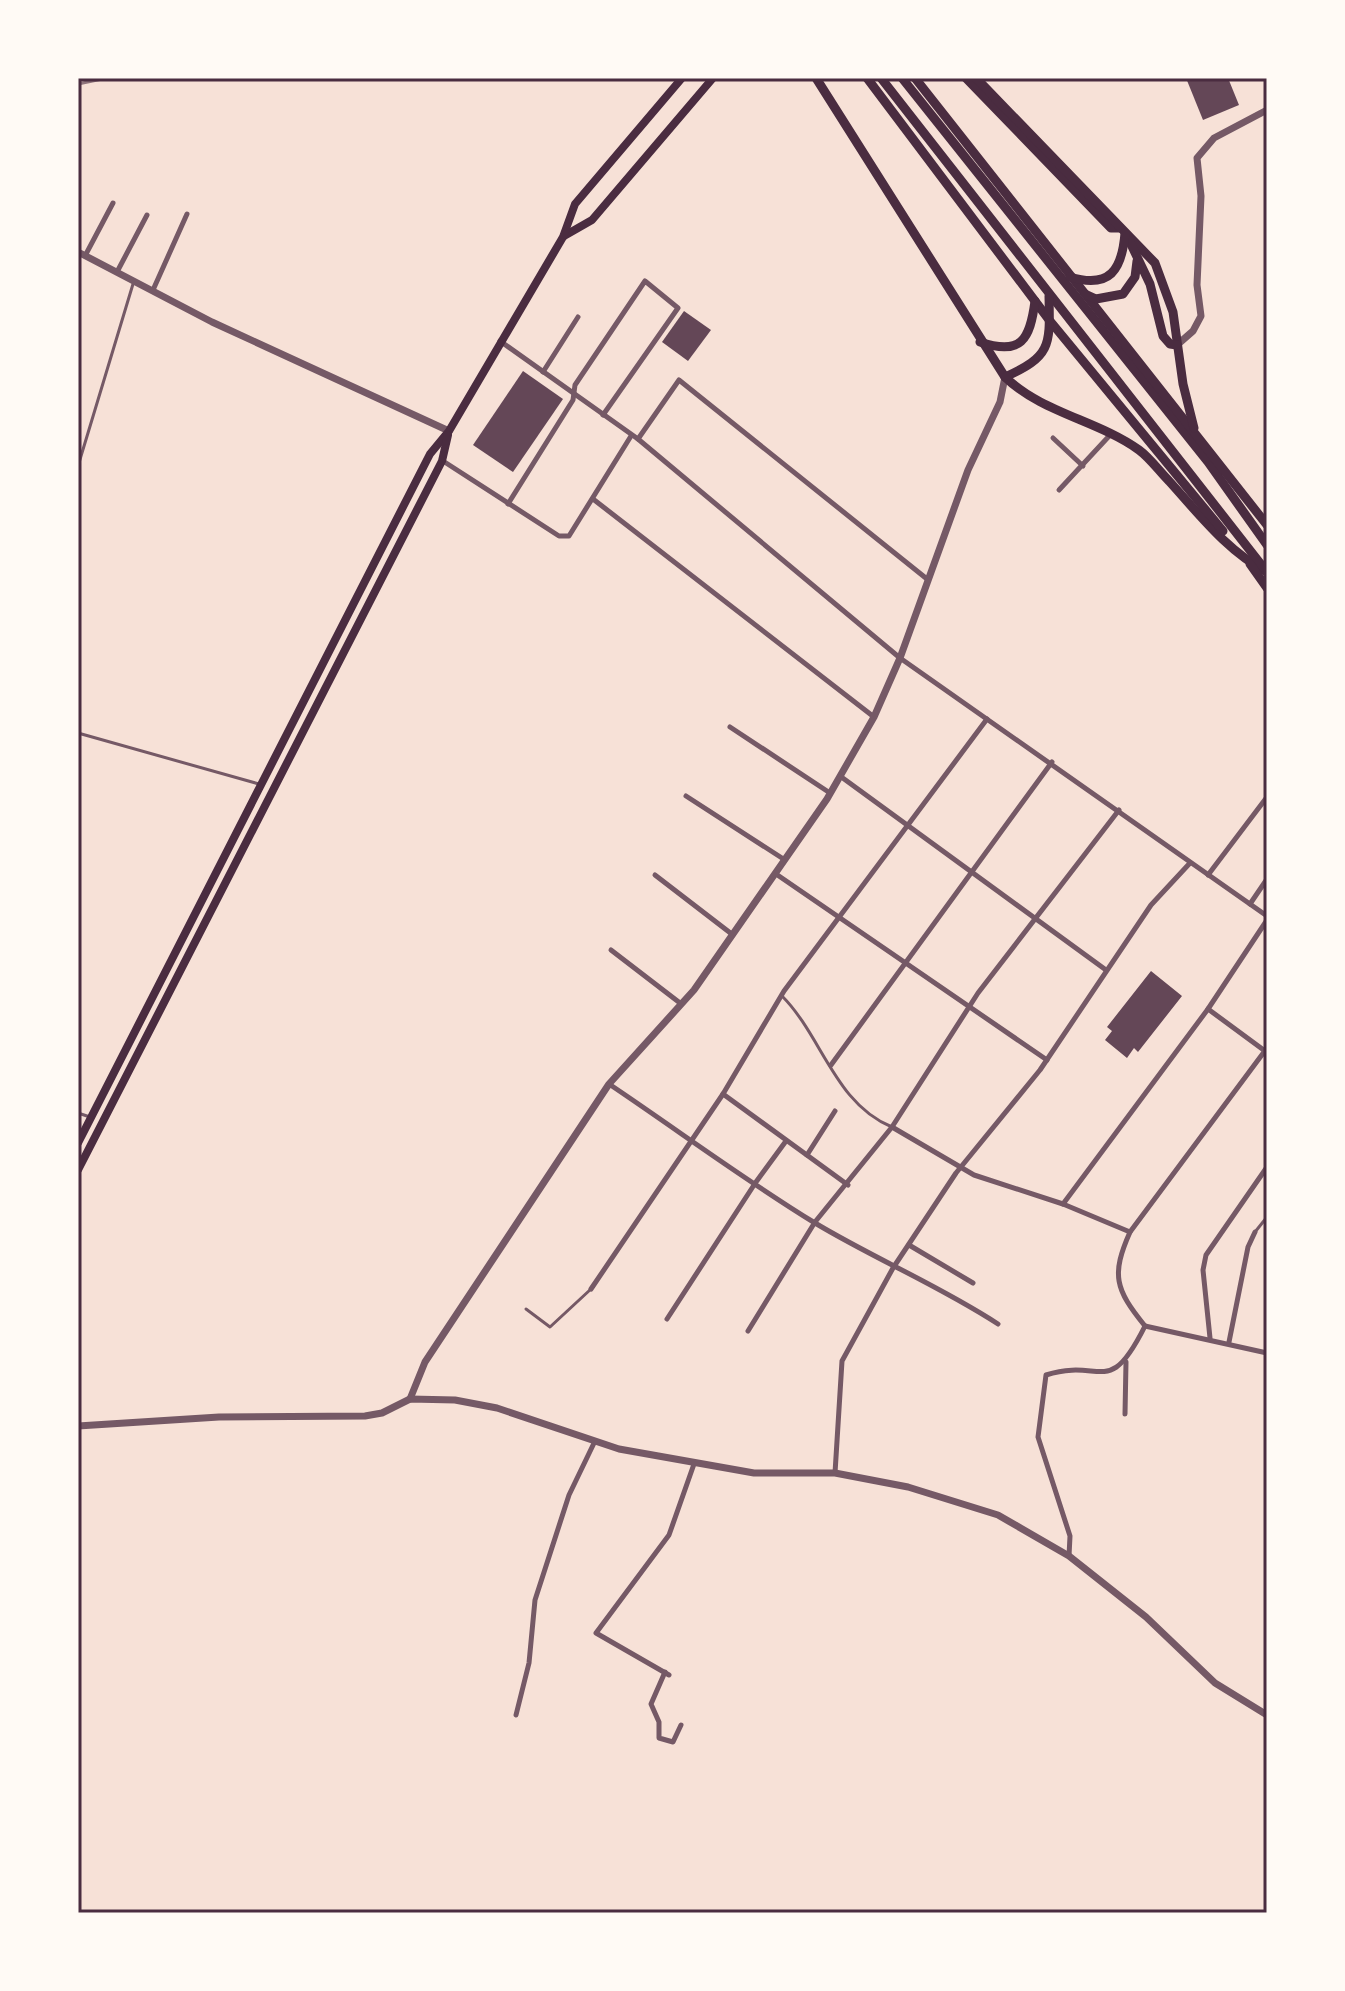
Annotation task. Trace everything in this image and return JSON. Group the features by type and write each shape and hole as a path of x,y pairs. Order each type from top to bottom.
{"highway":[{"path":"867,78 1050,321 1249,562 1267,588"},
{"path":"881,78 1267,572"},
{"path":"902,78 1208,462 1267,545"},
{"path":"915,78 1267,525"},
{"path":"966,78 1111,228 1122,231 1150,284 1163,336 1177,345"},
{"path":"976,78 1145,252 1162,276 1189,410 1208,462"},
{"path":"816,81 1005,377 1017,389 1045,405 1112,434 1141,451 1236,554 1267,572"},
{"path":"1070,277 1092,282 1110,275 1123,258 1122,231"},
{"path":"1056,273 1096,299 1123,294 1135,277 1138,258"},
{"path":"1005,377 1030,366 1043,356 1050,338 1049,296"},
{"path":"980,342 1006,349 1017,345 1030,330 1035,301"}],"main road":[{"path":"78,1143 430,454 449,431 563,237 575,204 682,78"},
{"path":"563,237 592,220 713,78"},
{"path":"78,1170 442,461 449,431"}],"street":[{"path":"1177,345 1193,331 1201,316 1197,285 1201,196 1197,158 1214,138 1267,110"},
{"path":"113,203 82,254 248,339 449,431"},
{"path":"153,290 187,214"},
{"path":"117,272 147,215"},
{"path":"508,504 573,400 575,385 645,281 678,308 603,415"},
{"path":"543,372 578,317"},
{"path":"500,341 638,439 900,658 1052,762 1267,918 1208,1009 1063,1204"},
{"path":"410,1399 425,1362 609,1084 734,936 830,793 874,717 900,658 968,470 1000,402 1005,377"},
{"path":"638,439 679,380 927,579"},
{"path":"1059,490 1112,434"},
{"path":"442,461 559,536 569,536 631,436"},
{"path":"1053,438 1083,466"},
{"path":"593,499 874,717"},
{"path":"591,1289 723,1094 782,996 987,719"},
{"path":"730,727 830,793"},
{"path":"831,1065 903,962 1052,762"},
{"path":"839,775 1107,970"},
{"path":"686,796 786,861"},
{"path":"1208,875 1267,797"},
{"path":"748,1331 815,1222 892,1127 969,1007 1119,810"},
{"path":"835,1473 842,1361 893,1268 960,1167 1047,1060 1151,905 1190,863"},
{"path":"776,874 1047,1060"},
{"path":"655,875 734,936"},
{"path":"1250,904 1267,879"},
{"path":"611,950 680,1003"},
{"path":"1208,1009 1266,1049 1130,1232 1119,1255 1117,1279 1128,1305 1145,1326 1229,1342 1267,1353"},
{"path":"609,1084 815,1222 893,1268 958,1298 998,1324"},
{"path":"723,1094 848,1185"},
{"path":"807,1155 835,1111"},
{"path":"892,1127 974,1175 1063,1204 1130,1232"},
{"path":"667,1319 755,1183 786,1141"},
{"path":"1210,1338 1203,1270 1206,1255 1267,1167"},
{"path":"1229,1342 1248,1247 1255,1232"},
{"path":"909,1245 973,1283"},
{"path":"1125,1414 1126,1362 1145,1326"},
{"path":"1069,1556 1070,1536 1038,1437 1046,1375 1101,1373 1126,1362"},
{"path":"78,1426 219,1417 365,1416 382,1413 410,1399 444,1399 497,1408 595,1441 694,1464 754,1473 835,1473 908,1487 998,1515 1069,1556 1146,1617 1215,1683 1267,1715"},
{"path":"516,1715 529,1663 535,1600 569,1495 595,1441"},
{"path":"681,1725 673,1742 659,1738 659,1722 651,1704 667,1673 596,1633 669,1535 694,1464"}],"lane":[{"path":"78,466 134,281"},
{"path":"78,733 261,785"},
{"path":"782,996 801,1015 814,1044 851,1098 876,1120 892,1127"},
{"path":"78,1113 91,1117"},
{"path":"1255,1232 1267,1217"},
{"path":"526,1309 550,1327 591,1289"}],"building":[{"path":"1186,78 1228,78 1239,105 1203,120"},
{"path":"684,311 711,330 688,361 662,342"},
{"path":"523,371 563,399 513,472 473,445"},
{"path":"1151,971 1182,996 1138,1052 1134,1048 1127,1058 1105,1040 1112,1031 1107,1027"}],"railway":[{"path":"78,84 107,78"}]}
